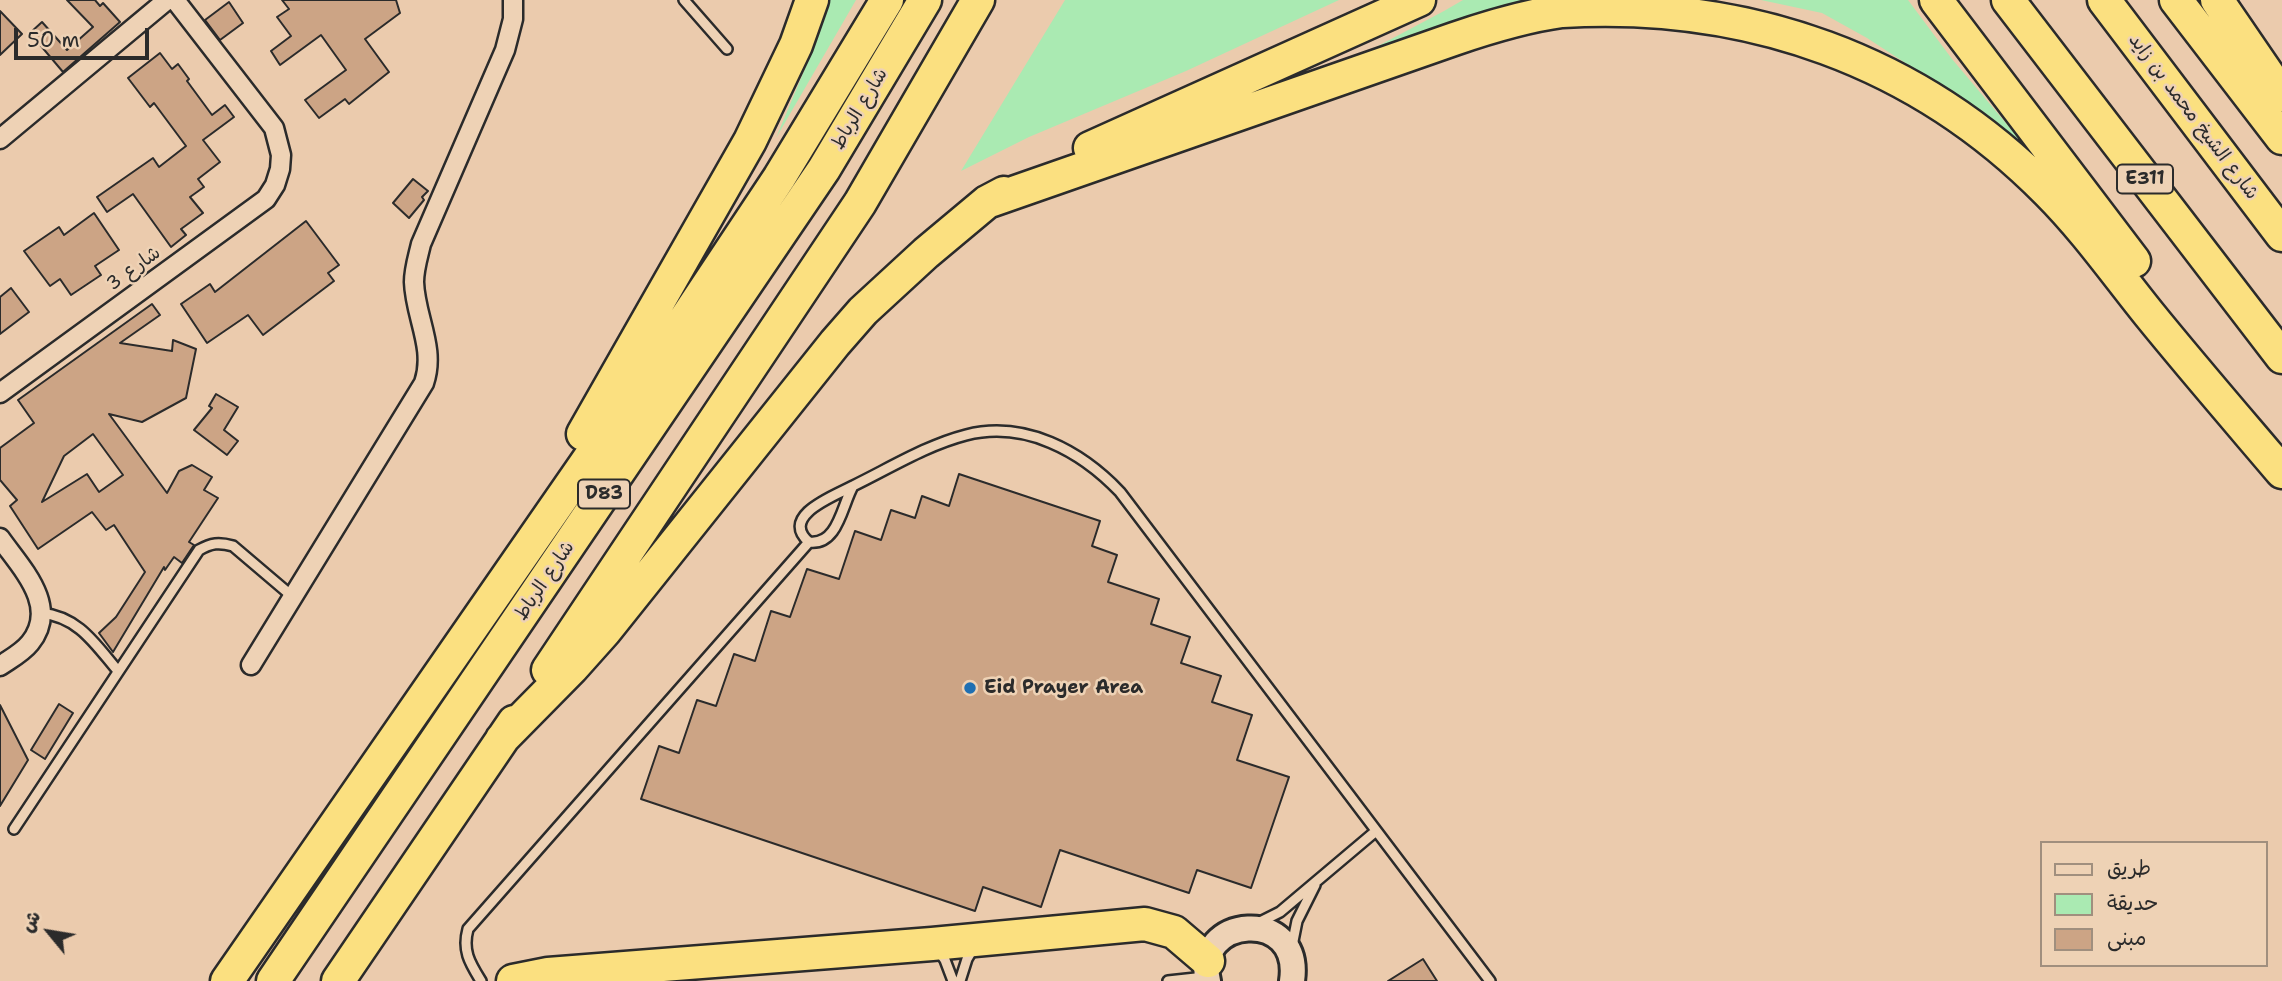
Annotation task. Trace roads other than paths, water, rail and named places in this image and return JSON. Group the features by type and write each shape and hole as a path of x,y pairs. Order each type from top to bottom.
{"highway":[{"path":"485,605 750,141 796,45 812,0"},
{"path":"226,981 689,313 779,178 887,0"},
{"name":"شارع الرباط","path":"273,981 824,169 925,0"},
{"name":"D83","path":"338,981 860,202 978,0"},
{"path":"502,739 605,631 835,343 894,282 987,202 1068,158 1140,124 1419,0"},
{"path":"1936,0 2198,344 2282,470"},
{"name":"E311","path":"2008,0 2282,357"},
{"name":"شارع الشيخ محمد بن زايد","path":"2104,0 2282,234"},
{"path":"2176,0 2282,138"},
{"path":"2217,0 2282,95"},
{"path":"987,202 1454,39 1525,18 1597,7 1633,5 1706,9 1741,15 1799,31 1844,48 1917,87 1986,135 2018,163 2077,224 2147,312 2282,470"},
{"path":"513,981 548,974 578,976 1145,924 1174,932 1187,941 1208,973"}],"street":[{"path":"251,665 424,383 429,358 414,283 416,263 421,244 505,50 513,19 513,0"},
{"path":"0,139 177,2"},
{"name":"شارع 3","path":"0,393 266,199 275,185 281,155 274,128 177,2"},
{"path":"0,538 38,593 41,613 40,624 31,642 0,666"},
{"path":"1208,973 1213,948 1222,938 1234,930 1261,928 1284,943 1291,955 1292,981"}],"lane":[{"path":"684,0 727,49"},
{"path":"853,486 830,536 816,543 809,542 802,536 799,527 801,518 817,506 853,486 937,446 968,435 1000,432 1031,435 1061,446 1103,474 1120,492 1490,981"},
{"path":"14,829 199,550 222,542 233,546 293,597"},
{"path":"481,981 466,956 468,929 809,542"},
{"path":"41,613 61,616 77,625 118,671"},
{"path":"1247,927 1280,912 1376,831"},
{"path":"1291,955 1297,921 1320,877"},
{"path":"960,981 967,959 980,938"},
{"path":"932,944 945,960 953,981"},
{"path":"1168,981 1208,973"}],"place":[{"name":"Eid Prayer Area","path":"970,688"}]}
